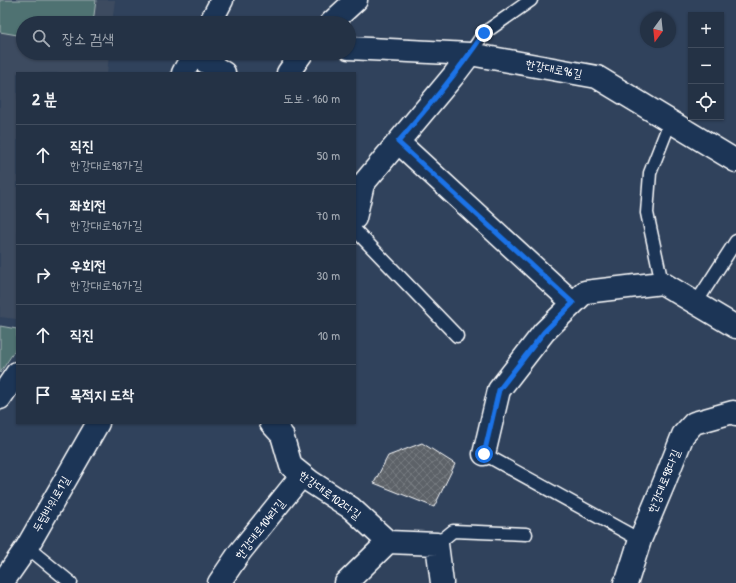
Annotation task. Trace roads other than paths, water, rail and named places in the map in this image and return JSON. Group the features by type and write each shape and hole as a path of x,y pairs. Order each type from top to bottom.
{"street":[{"path":"214,16 222,0"},
{"path":"339,16 356,0"},
{"name":"한강대로96길","path":"356,48 470,54 596,77 736,161"},
{"path":"356,209 359,181 398,142 470,54"},
{"path":"184,72 191,60"},
{"path":"203,60 222,72"},
{"path":"289,72 297,60"},
{"path":"398,142 573,303"},
{"path":"484,454 499,390 544,332 585,292 662,282 736,327"},
{"path":"0,398 16,374"},
{"name":"한강대로98다길","path":"625,583 628,581 640,540 682,435 694,423 733,412 736,414"},
{"name":"두텁바위로1길","path":"2,583 27,547 97,424"},
{"name":"한강대로102다길","path":"273,424 282,434 291,466 311,482 351,508 388,542"},
{"name":"한강대로104라길","path":"219,583 240,552 302,475"},
{"path":"346,583 388,542 437,544 442,583"}],"lane":[{"path":"470,54 484,33 531,0"},
{"path":"662,282 647,214 650,173 670,122"},
{"path":"356,231 457,336"},
{"path":"696,303 736,241"},
{"path":"484,454 640,540"},
{"path":"437,544 453,531 526,534"},
{"path":"27,547 71,583"}]}
